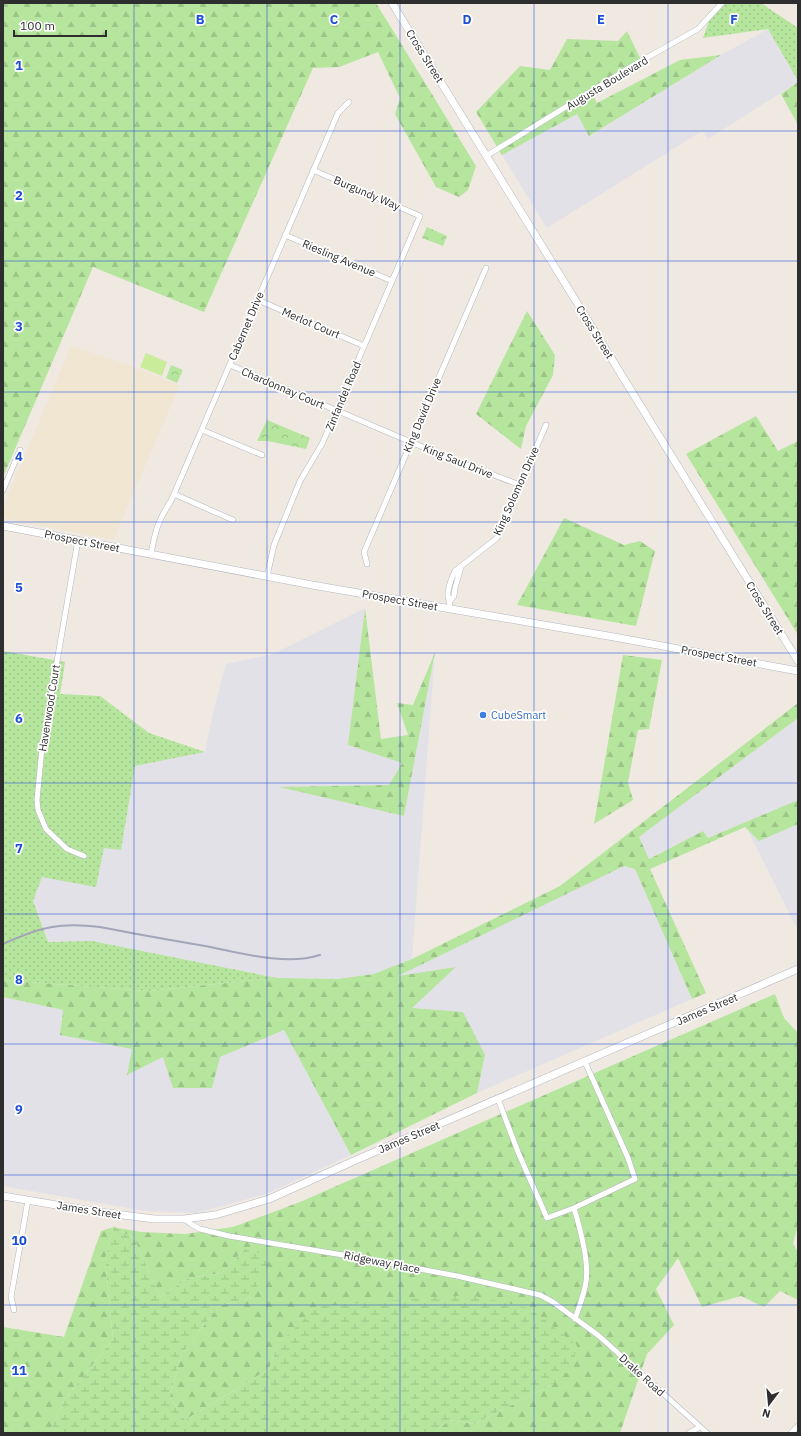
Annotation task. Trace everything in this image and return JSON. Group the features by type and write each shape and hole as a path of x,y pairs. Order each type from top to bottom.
{"street":[{"name":"Cross Street","path":"392,3 798,661"},
{"name":"Augusta Boulevard","path":"486,156 634,65 698,29 722,3"},
{"name":"Cabernet Drive","path":"150,554 155,530 174,494 313,170 338,114 349,102"},
{"name":"Burgundy Way","path":"313,170 420,216"},
{"name":"Zinfandel Road","path":"267,576 274,545 300,481 322,444 420,216"},
{"name":"Riesling Avenue","path":"285,235 392,281"},
{"name":"King David Drive","path":"367,564 364,552 486,268"},
{"name":"Merlot Court","path":"258,300 364,346"},
{"name":"Chardonnay Court","path":"230,365 373,426"},
{"name":"King Solomon Drive","path":"450,609 448,590 455,571 497,538 546,425"},
{"name":"King Saul Drive","path":"373,426 520,485"},
{"path":"202,430 262,455"},
{"path":"3,490 20,450"},
{"path":"174,494 233,520"},
{"name":"Prospect Street","path":"3,526 267,576 450,609 614,636 798,671"},
{"name":"Havenwood Court","path":"78,540 44,740 36,800 38,810 46,829 67,849 84,856"},
{"name":"James Street","path":"3,1196 154,1219 184,1219 215,1215 270,1199 498,1098 585,1062 798,969"},
{"path":"498,1098 518,1152 547,1218 574,1208 635,1179 628,1158 585,1062"},
{"path":"14,1310 11,1297 28,1200"},
{"path":"574,1208 583,1241 587,1272 583,1294 575,1319"},
{"name":"Ridgeway Place","path":"184,1219 200,1229 229,1236 361,1258 529,1292 540,1295 553,1302 575,1319"},
{"name":"Drake Road","path":"575,1319 599,1336 707,1433"},
{"path":"791,1433 798,1426"},
{"path":"689,1433 700,1427"}],"shaded area":[{"path":"768,29 798,82 708,139 702,131 547,228 502,155 577,114 590,136 721,55"},
{"path":"71,346 137,368 179,386 113,540 3,518 3,508"},
{"path":"365,608 348,745 402,763 389,785 282,787 404,816 435,652 412,959 624,866 635,869 692,999 477,1093 485,1055 412,1008 455,967 396,977 374,974 337,979 277,978 92,941 48,942 33,901 42,876 96,886 104,847 121,850 135,766 205,752 213,712 226,664 273,654"},
{"path":"798,718 798,800 708,838 703,831 648,859 639,837"},
{"path":"798,824 798,931 746,827 759,841"},
{"path":"3,997 63,1010 60,1035 132,1049 127,1074 163,1057 220,1057 284,1030 351,1155 266,1194 196,1213 145,1211 3,1186"}],"green space":[{"path":"3,3 376,3 476,166 468,190 459,197 436,187 395,114 400,98 378,52 339,67 313,68 204,312 93,267 3,477"},
{"path":"722,3 761,3 798,28 798,81 768,29 703,38 711,15"},
{"path":"627,31 641,60 591,91 597,103 680,60 721,55 589,136 577,114 502,155 476,112 520,66 550,70 567,39 618,41"},
{"path":"798,82 798,125 781,94"},
{"path":"427,227 447,236 443,246 422,238"},
{"path":"527,311 555,355 553,375 526,426 521,449 476,414"},
{"path":"146,353 167,362 162,376 140,367"},
{"path":"171,365 183,370 177,383 166,378"},
{"path":"756,416 778,451 798,441 798,635 686,454"},
{"path":"267,420 310,438 306,449 268,441 257,441"},
{"path":"564,518 624,545 640,541 655,551 636,626 517,605"},
{"path":"365,608 381,739 408,735 397,703 413,705 435,652 404,816 279,787 389,785 402,763 348,745"},
{"path":"3,651 65,662 60,694 100,696 149,733 205,752 135,766 121,850 104,848 96,887 42,877 33,901 48,942 92,941 277,978 148,991 3,980"},
{"path":"623,655 662,660 649,729 638,730 628,782 633,800 594,824"},
{"path":"798,703 798,718 639,837 649,859 703,831 708,838 798,800 798,824 759,841 745,827 650,869 706,993 692,999 635,869 624,866 398,976 456,967 412,1008 463,1012 485,1055 477,1093 351,1155 284,1030 220,1057 212,1088 173,1088 163,1057 127,1075 132,1049 60,1035 63,1010 3,997 3,980 148,991 277,978 337,979 374,974 412,959 560,886"},
{"path":"775,994 784,1018 798,1033 798,1225 793,1244 798,1252 798,1300 780,1291 764,1307 741,1296 702,1307 678,1258 656,1289 674,1325 647,1354 620,1433 435,1433 449,1420 474,1424 553,1384 278,1344 269,1369 185,1420 170,1397 181,1355 219,1306 252,1297 245,1249 222,1273 188,1278 160,1297 135,1240 118,1228 141,1232 185,1234 233,1227 300,1202"},
{"path":"114,1227 105,1259 113,1339 65,1399 48,1433 3,1433 3,1327 64,1337 101,1231"},
{"path":"114,1227 118,1228 135,1240 160,1297 188,1278 222,1273 245,1249 271,1256 252,1297 219,1306 181,1355 170,1397 185,1420 269,1369 278,1344 318,1306 470,1295 529,1308 577,1345 572,1368 553,1384 474,1424 449,1420 435,1433 48,1433 65,1399 113,1339 105,1259"}],"railway":[{"path":"3,944 28,933 50,927 73,925 100,927 248,955 278,959 307,958 320,955"}],"place":[{"name":"CubeSmart","path":"483,715"}]}
